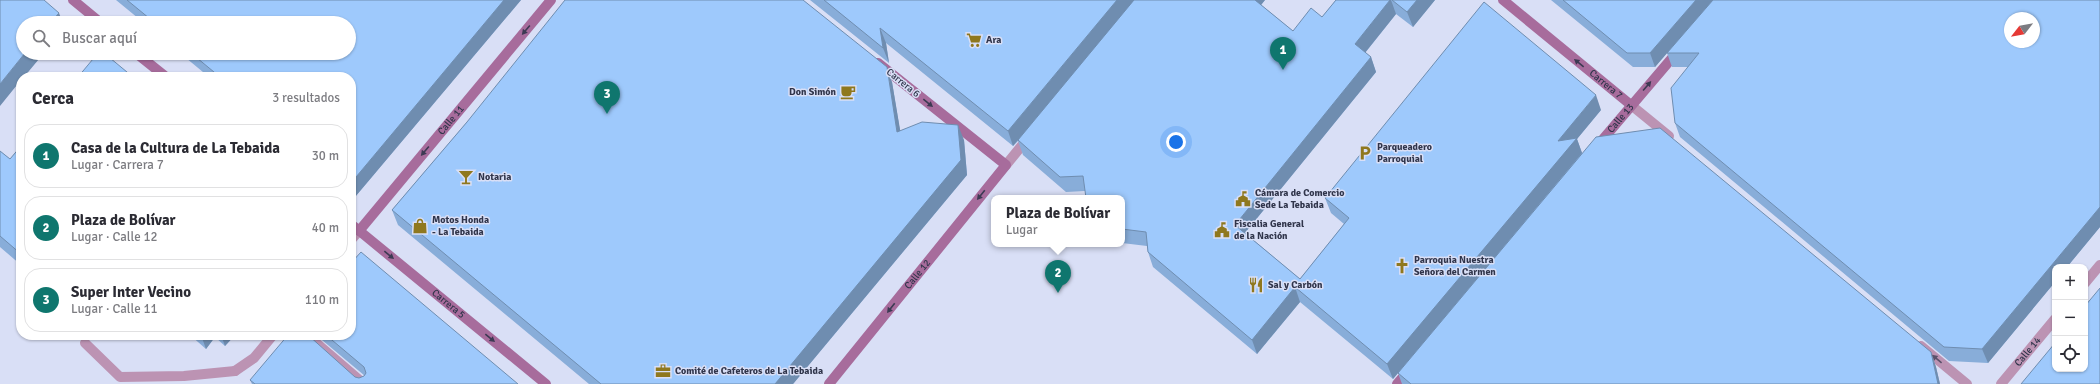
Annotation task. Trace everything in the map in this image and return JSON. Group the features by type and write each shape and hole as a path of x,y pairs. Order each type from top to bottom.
{"main road":[{"path":"73,0 92,16"},
{"name":"Calle 11","path":"356,226 551,0"},
{"name":"Carrera 7","path":"1503,0 1631,105"},
{"name":"Calle 13","path":"1590,154 1686,41"},
{"name":"Carrera 6","path":"873,59 1006,165"},
{"path":"145,60 160,72"},
{"name":"Calle 12","path":"829,384 1006,165"},
{"name":"Carrera 5","path":"356,228 546,384"},
{"path":"1397,384 1418,360"}],"street":[{"name":"Carrera 7","path":"1631,105 1674,141"},
{"path":"1006,165 1036,129"},
{"path":"2088,279 2100,264"},
{"name":"Calle 14","path":"2001,384 2052,323"},
{"path":"1912,338 1967,384"},
{"path":"85,343 120,377 184,376 235,372 254,358 269,340"},
{"path":"313,340 364,384"}],"building":[{"path":"0,0 44,0 59,13 56,16 16,16 16,60 19,60 0,84"},
{"path":"127,0 504,0 356,177 356,72 214,72 199,60 356,60 356,16 146,16"},
{"path":"565,0 803,0 887,67 897,132 922,122 958,125 961,160 775,384 601,384 392,210 467,122"},
{"path":"824,0 1117,0 1008,131 880,28 883,48"},
{"path":"1134,0 1255,0 1293,31 1311,8 1322,17 1336,0 1390,0 1355,44 1371,57 1235,225 1300,279 1349,218 1325,198 1484,2 1596,95 1558,141 1577,138 1387,364 1295,287 1252,340 1148,252 1146,232 1125,229 1125,195 1086,195 1083,176 1060,177 1018,140"},
{"path":"1392,0 1417,0 1407,12"},
{"path":"1563,0 1696,0 1650,53 1627,53"},
{"path":"1713,0 2100,0 2100,207 1982,349 1944,347 1675,123 1671,88 1699,53 1667,53"},
{"path":"92,60 112,60 127,72 82,72"},
{"path":"1660,128 1931,352 1938,384 1411,384 1398,373 1596,137"},
{"path":"0,151 10,159 16,152 16,250 0,236"},
{"path":"361,252 518,384 255,384 250,380 284,340 314,340 355,377 359,378 364,376 366,373 364,367 332,340 356,340 356,258"},
{"path":"2100,288 2100,384 2021,384 2052,347 2052,372 2088,372 2088,302"}],"place":[{"name":"Ara","path":"974,40"},
{"name":"Casa de la Cultura de La Tebaida","path":"1283,70"},
{"name":"Don Simón","path":"848,92"},
{"name":"Super Inter Vecino","path":"607,114"},
{"name":"Parqueadero Parroquial","path":"1365,153"},
{"name":"Notaria","path":"466,177"},
{"name":"Cámara de Comercio Sede La Tebaida","path":"1243,199"},
{"name":"Motos Honda - La Tebaida","path":"420,226"},
{"name":"Fiscalia General de la Nación","path":"1222,230"},
{"name":"Parroquia Nuestra Señora del Carmen","path":"1402,266"},
{"name":"Sal y Carbón","path":"1256,285"},
{"name":"Plaza de Bolívar","path":"1058,293"},
{"name":"Comité de Cafeteros de La Tebaida","path":"663,371"}]}
